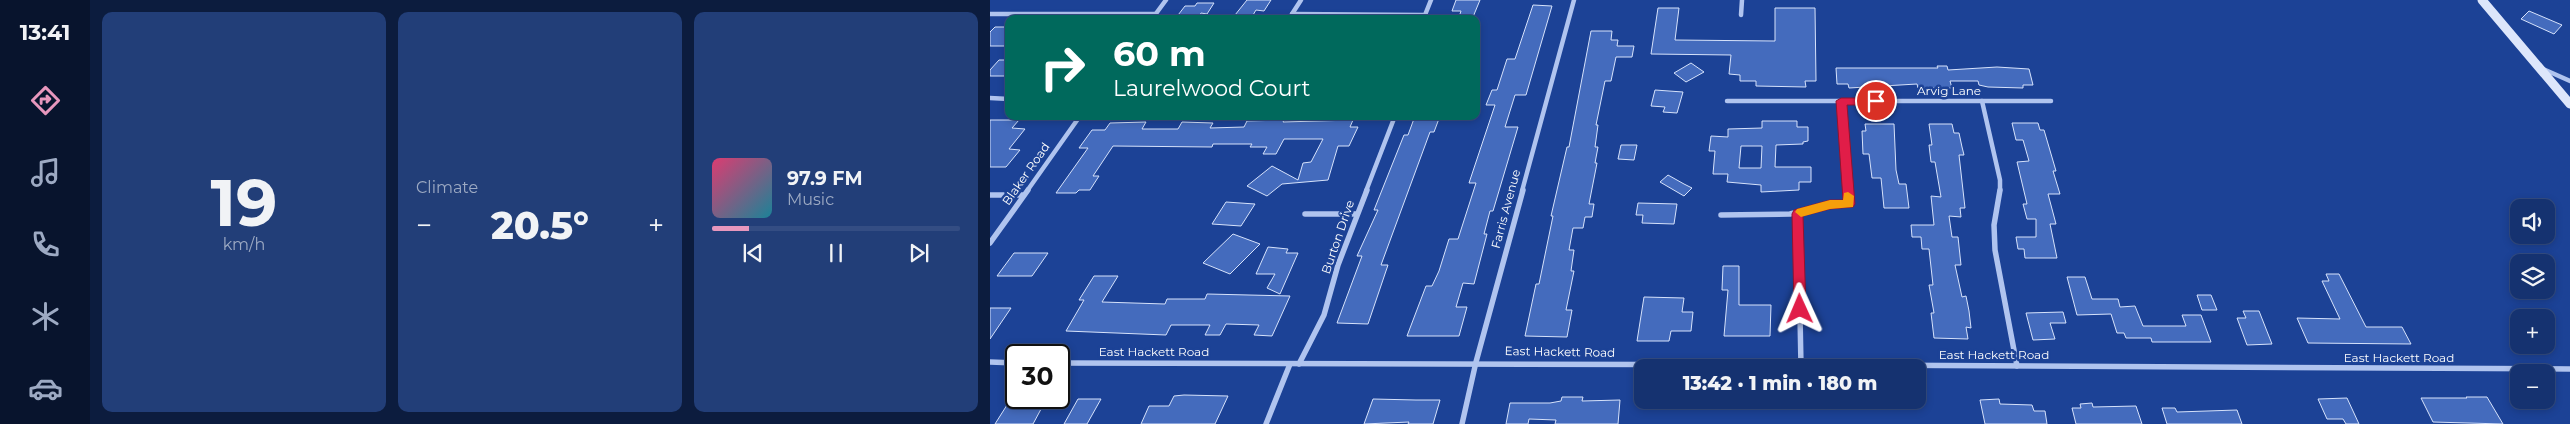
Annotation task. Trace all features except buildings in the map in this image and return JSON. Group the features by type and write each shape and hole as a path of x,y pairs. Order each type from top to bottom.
{"street":[{"path":"990,14 1155,14 1166,0"},
{"path":"1301,0 1292,14 1425,15 1431,0"},
{"name":"Farris Avenue","path":"1462,424 1476,362 1574,0"},
{"path":"1741,15 1742,0"},
{"path":"2482,0 2570,104"},
{"path":"2536,66 2570,81"},
{"path":"990,98 1005,99"},
{"name":"Arvig Lane","path":"1727,101 2051,101"},
{"path":"1721,215 1798,214 1830,204 1849,204 1841,101"},
{"path":"1982,102 2000,180 2000,198 1994,224 1995,250 2017,366"},
{"name":"Blaker Road","path":"990,244 1077,120"},
{"name":"Burton Drive","path":"1298,364 1324,314 1357,214 1393,120"},
{"path":"990,195 1023,195"},
{"path":"1305,214 1357,214"},
{"path":"1798,214 1801,359"},
{"path":"990,362 1005,363"},
{"name":"East Hackett Road","path":"1070,363 1298,364 1476,362 1634,364"},
{"path":"1266,424 1290,364"},
{"name":"East Hackett Road","path":"1926,366 2570,370"}],"slow traffic":[{"path":"1801,212 1830,204 1849,204 1848,196"}],"route":[{"path":"1800,309 1798,214 1830,204 1849,204 1841,101 1876,101"}]}
